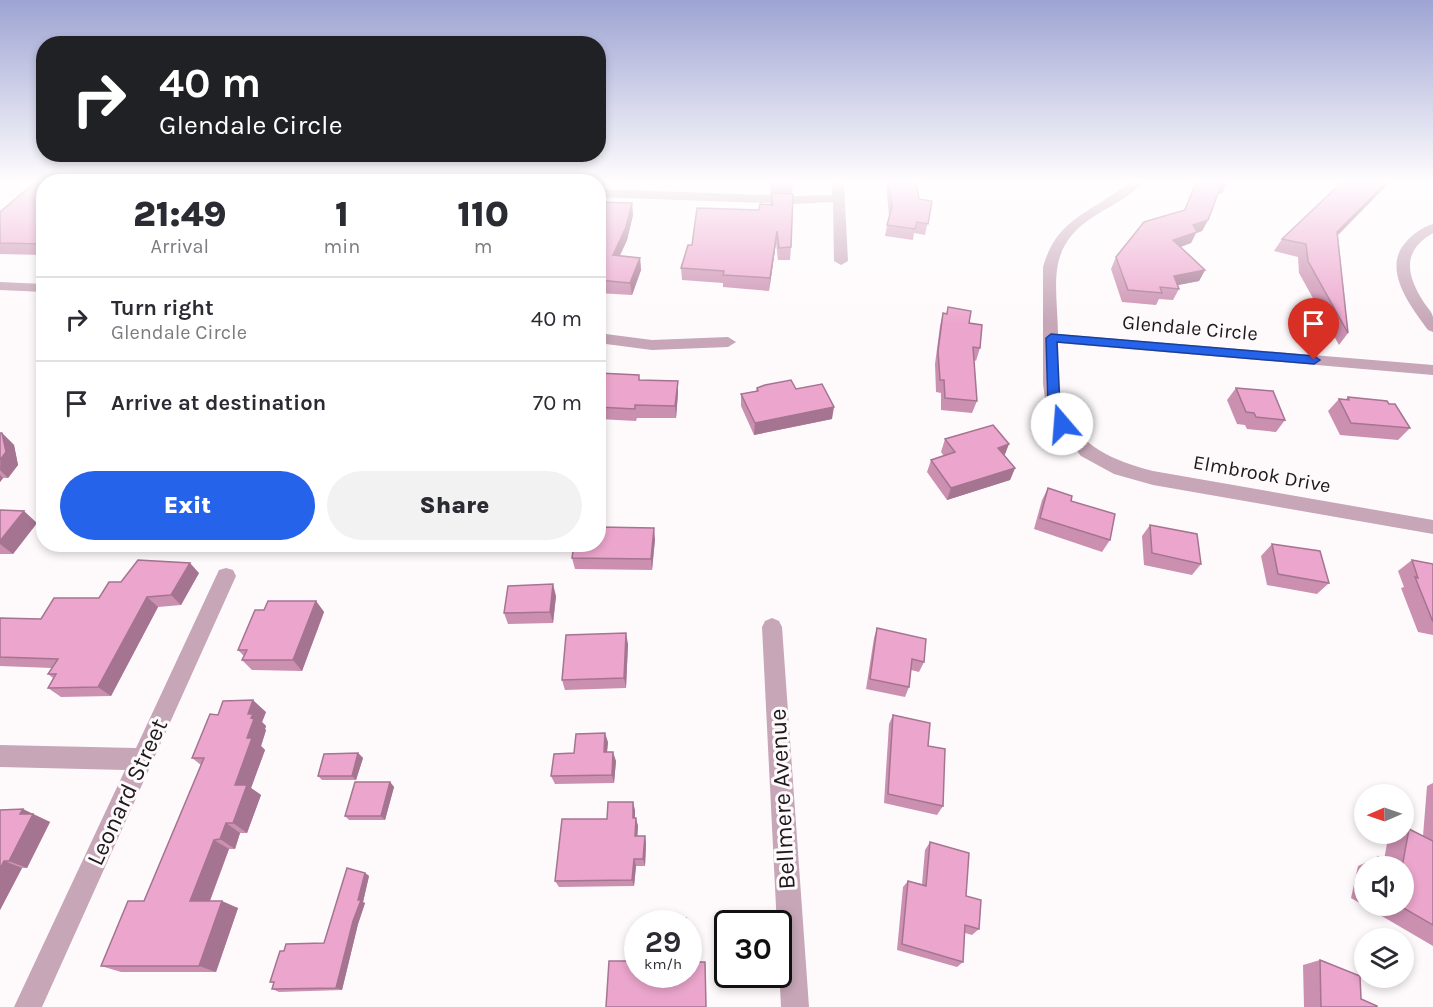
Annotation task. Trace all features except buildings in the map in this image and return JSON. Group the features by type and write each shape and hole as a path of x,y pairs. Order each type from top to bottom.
{"street":[{"path":"840,230 841,261"},
{"path":"1051,338 1050,267 1054,249 1071,230"},
{"path":"1428,230 1407,244 1403,261 1404,276 1409,292 1433,327"},
{"path":"0,286 36,288"},
{"name":"Glendale Circle","path":"1051,338 1433,370"},
{"name":"Elmbrook Drive","path":"1051,338 1054,406 1062,424 1087,452 1120,469 1153,478 1433,527"},
{"path":"606,339 652,345 728,342"},
{"name":"Leonard Street","path":"28,1007 226,576"},
{"name":"Bellmere Avenue","path":"772,627 795,1007"},
{"path":"0,756 142,759"}],"route":[{"path":"1062,424 1054,406 1051,384 1051,338 1314,360"}]}
